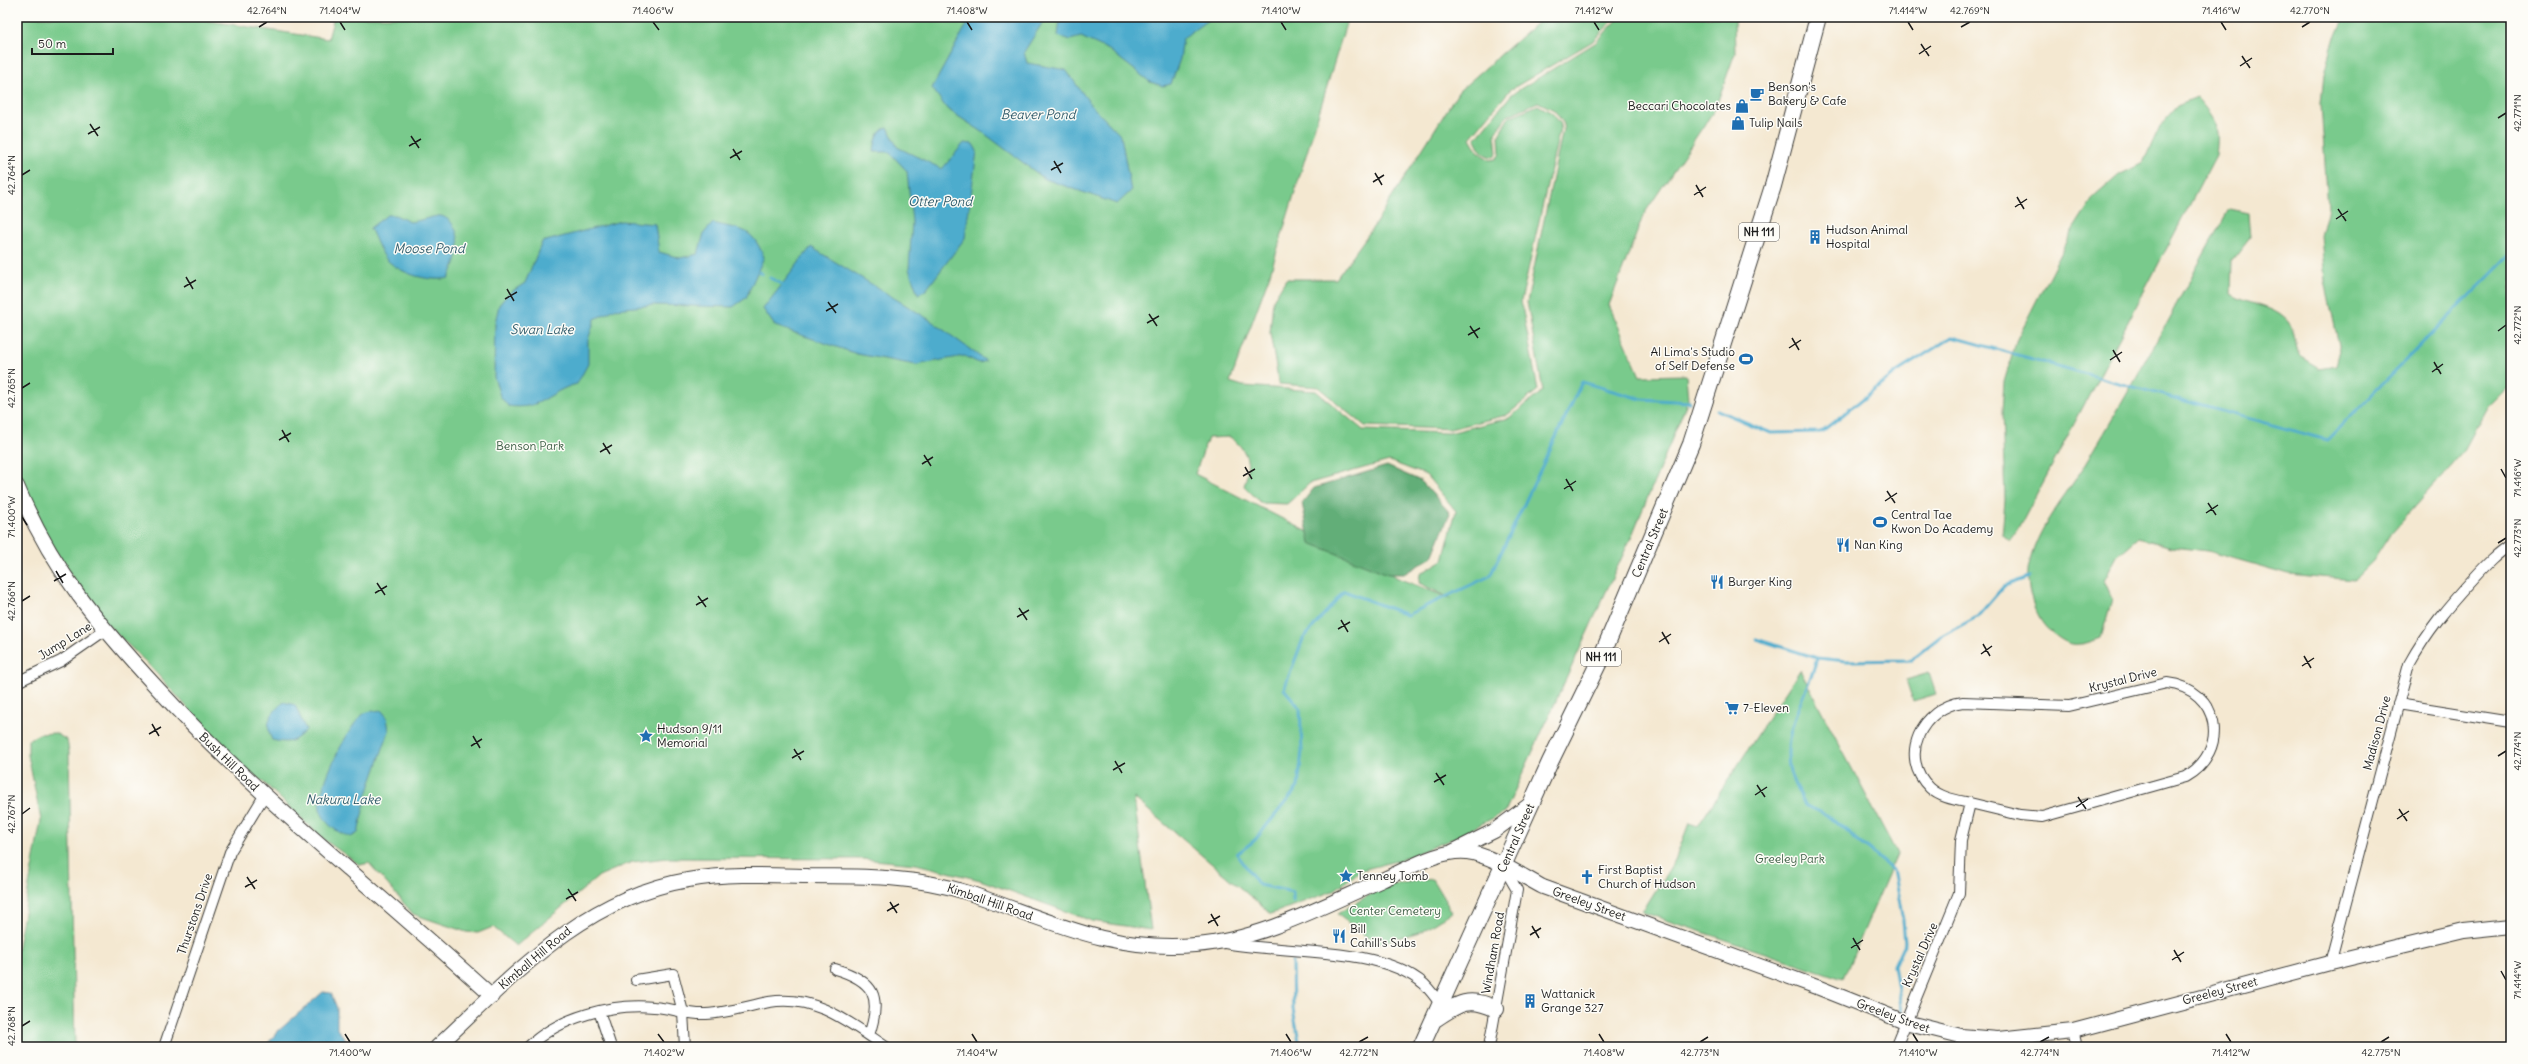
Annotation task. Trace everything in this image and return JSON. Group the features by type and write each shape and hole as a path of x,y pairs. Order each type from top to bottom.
{"main road":[{"name":"Central Street","path":"1421,1047 1532,803 1600,660 1691,444 1773,186 1818,17"},
{"path":"1434,1020 1451,1009 1474,1001 1496,1009"}],"street":[{"name":"Bush Hill Road","path":"17,486 28,513 59,569 104,631 176,709 264,796 492,996"},
{"name":"Madison Drive","path":"2330,963 2409,664 2428,631 2486,565 2511,545"},
{"name":"Jump Lane","path":"17,682 61,661 104,631"},
{"name":"Krystal Drive","path":"2167,683 2182,686 2195,692 2205,703 2212,716 2214,737 2211,751 2203,764 2185,777 2042,817 2020,815 1970,804 1949,799 1936,792 1926,782 1916,763 1916,741 1921,728 1930,716 1948,705 1971,702 2069,706 2167,683"},
{"path":"2398,704 2511,722"},
{"name":"Thurstons Drive","path":"164,1047 230,852 264,796"},
{"path":"1449,854 1494,831 1532,803"},
{"name":"Krystal Drive","path":"1896,1047 1904,1022 1959,893 1961,840 1970,804"},
{"name":"Kimball Hill Road","path":"437,1047 556,938 593,914 634,895 664,885 714,877 842,876 899,878 943,886 968,893 1051,924 1100,939 1150,946 1221,942 1273,926 1427,861 1449,854 1464,852 1503,866"},
{"name":"Greeley Street","path":"1503,866 1543,887 1817,987 1904,1022 1961,1036 1979,1038 2013,1039 2073,1030 2330,963 2463,931 2511,926"},
{"name":"Windham Road","path":"1490,1047 1517,890 1503,866"},
{"path":"1221,942 1242,946 1349,955 1390,966 1410,974 1424,984 1441,1005"},
{"path":"835,969 858,977 874,998 876,1014 868,1035"},
{"path":"636,980 673,974 683,1012 686,1047"},
{"path":"528,1047 555,1028 599,1011 641,1006 693,1014 720,1013 771,1002 802,1002 828,1010 886,1047"},
{"path":"599,1011 611,1047"},
{"path":"2073,1030 2077,1047"}],"green space":[{"name":"Benson Park","path":"17,17 183,17 328,39 334,17 1348,17 1270,274 1230,382 1243,386 1316,391 1363,430 1449,433 1509,418 1543,391 1527,302 1564,124 1554,110 1538,102 1507,116 1495,133 1497,154 1494,157 1484,154 1475,139 1512,94 1595,43 1620,17 1734,17 1735,53 1715,109 1644,214 1609,305 1640,376 1686,375 1688,400 1633,533 1505,812 1452,839 1400,860 1362,870 1333,891 1271,914 1134,798 1151,930 1092,921 980,880 916,864 863,859 668,858 632,862 599,876 516,946 493,927 478,933 466,932 413,914 369,863 360,865 323,839 263,782 220,753 186,706 147,663 95,613 24,502 17,478","holes":["1230,437 1241,447 1247,458 1248,465 1244,486 1261,503 1287,504 1310,483 1389,461 1426,475 1456,511 1443,560 1420,574 1419,583 1452,599 1400,579 1195,474 1208,438"]},
{"path":"1540,17 1616,17 1593,41 1510,90 1470,138 1478,152 1490,160 1496,159 1500,154 1499,135 1509,117 1538,105 1552,113 1561,124 1521,301 1538,390 1507,415 1450,429 1365,426 1318,387 1279,384 1270,333 1273,300 1286,279 1336,279 1374,226 1459,91 1537,23"},
{"path":"2344,17 2511,17 2511,384 2487,408 2463,452 2391,533 2373,561 2354,580 2288,574 2208,551 2172,547 2138,538 2117,556 2104,581 2112,599 2101,638 2080,644 2063,641 2045,626 2035,610 2032,601 2029,591 2028,573 2033,551 2038,538 2052,513 2085,465 2122,402 2229,209 2248,213 2250,238 2232,261 2231,294 2238,298 2270,309 2283,317 2293,330 2299,356 2319,368 2336,365 2340,350 2325,281 2321,236 2328,208 2321,105 2324,74 2331,47"},
{"path":"2197,98 2215,124 2217,137 2216,155 2018,530 2009,542 2002,536 2005,500 2002,411 2004,382 2017,339 2072,231 2094,197 2119,175 2143,163 2161,124 2177,106"},
{"path":"1387,466 1421,481 1450,513 1432,557 1404,574 1388,574 1310,543 1302,503 1314,488"},
{"name":"Greeley Park","path":"1800,670 1897,854 1843,979 1642,912 1675,860 1689,823 1698,826"},
{"path":"1929,673 1936,694 1913,701 1906,680"},
{"path":"55,733 67,740 69,752 75,1047 17,1047 17,951 41,820 28,755 28,740 39,734"},
{"name":"Center Cemetery","path":"1432,879 1452,912 1423,931 1376,944 1337,914 1386,885"}],"water":[{"name":"Beaver Pond","path":"971,17 1046,17 1024,52 1027,63 1066,70 1091,105 1121,136 1131,191 1117,204 1045,179 981,131 947,109 932,88"},
{"path":"1057,17 1212,17 1183,38 1180,59 1171,84 1163,86 1150,82 1109,50 1081,37 1070,40 1058,36 1060,19"},
{"name":"Otter Pond","path":"888,127 897,147 942,169 964,143 973,144 977,151 965,238 926,290 918,294 909,269 912,222 907,171 889,152 874,152 876,140 879,134"},
{"name":"Moose Pond","path":"387,215 395,215 410,222 440,216 450,221 456,232 459,245 455,265 449,278 433,279 409,274 394,266 385,258 370,228"},
{"name":"Swan Lake","path":"621,221 655,224 659,252 680,258 698,254 704,233 713,223 745,231 755,240 764,257 746,298 733,307 654,305 615,309 595,319 588,340 588,364 577,384 567,387 544,400 529,406 508,406 500,396 494,377 495,323 499,305 508,294 525,283 542,242"},
{"path":"811,247 930,320 986,361 979,363 964,356 916,365 857,354 775,326 763,309"},
{"path":"284,702 295,705 306,730 298,737 287,742 272,740 269,729 272,715"},
{"name":"Nakuru Lake","path":"381,710 387,717 389,731 366,797 358,833 351,837 341,833 328,824 320,809 320,800 328,774 351,729 358,719 365,713"},
{"path":"323,992 331,993 337,1008 337,1029 353,1047 265,1047 277,1032"}],"waterway":[{"path":"1717,410 1771,433 1821,432 1897,372 1952,337 2327,440 2511,253"},
{"path":"770,278 782,284"},
{"path":"1293,901 1293,892 1259,885 1237,854 1255,840 1298,787 1302,751 1300,708 1284,689 1303,639 1344,591 1407,615 1490,576 1582,382 1641,399 1690,402"},
{"path":"1756,639 1817,658 1847,661 1911,660 1941,636 1977,617 2004,586 2029,577"},
{"path":"1817,658 1795,716 1788,747 1788,762 1792,778 1805,805 1829,816 1893,870 1903,920 1905,942 1894,966 1903,1016"},
{"path":"1292,962 1293,1009 1300,1047"},
{"path":"1906,1031 1909,1047"}],"place":[{"name":"Benson's Bakery & Cafe","path":"1757,94"},
{"name":"Beccari Chocolates","path":"1742,106"},
{"name":"Tulip Nails","path":"1738,123"},
{"name":"Hudson Animal Hospital","path":"1815,237"},
{"name":"Al Lima's Studio of Self Defense","path":"1746,359"},
{"name":"Central Tae Kwon Do Academy","path":"1880,522"},
{"name":"Nan King","path":"1843,545"},
{"name":"Burger King","path":"1717,582"},
{"name":"7-Eleven","path":"1732,708"},
{"name":"Hudson 9/11 Memorial","path":"646,736"},
{"name":"Tenney Tomb","path":"1346,876"},
{"name":"First Baptist Church of Hudson","path":"1587,877"},
{"name":"Bill Cahill's Subs","path":"1339,936"},
{"name":"Wattanick Grange 327","path":"1530,1001"}]}
